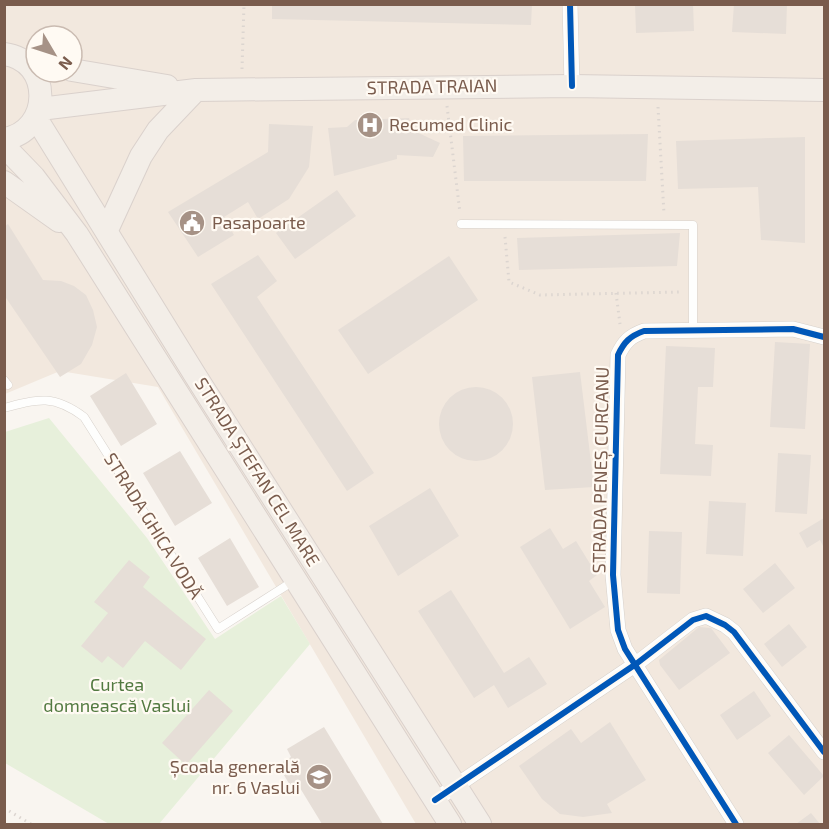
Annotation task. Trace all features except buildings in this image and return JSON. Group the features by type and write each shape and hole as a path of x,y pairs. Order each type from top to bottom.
{"main road":[{"path":"4,139 21,133 38,114 40,85 36,75 21,59"},
{"path":"84,72 195,90"},
{"name":"STRADA TRAIAN","path":"38,114 195,90 572,86 825,90"},
{"path":"107,230 141,156 158,130 195,90"},
{"name":"STRADA ȘTEFAN CEL MARE","path":"38,114 195,375 480,825"},
{"name":"STRADA ȘTEFAN CEL MARE","path":"4,146 40,183 77,234 450,825"},
{"path":"4,182 77,234"}],"street":[{"path":"570,4 572,86"},
{"name":"STRADA PENEȘ CURCANU","path":"736,825 625,648 618,630 614,575 618,355 623,344 632,336 644,331 793,329 825,337"},
{"path":"435,800 636,664 693,620 706,616 714,618 734,632 825,753"}],"lane":[{"path":"461,224 693,225 687,330"},
{"name":"STRADA GHICA VODĂ","path":"4,408 31,400 50,400 68,405 84,417 218,629 296,580"}],"path":[{"path":"242,89 244,4"},
{"path":"445,87 461,224"},
{"path":"657,87 665,225"},
{"path":"503,223 509,282 540,295 679,292 687,330"},
{"path":"616,293 623,344"},
{"path":"4,808 31,825"}],"shaded area":[{"path":"5,5 824,5 824,824 416,824 158,387 60,371 5,394"}],"green space":[{"name":"Curtea domnească Vaslui","path":"49,418 147,538 215,639 281,596 310,644 159,824 109,824 5,763 5,432"}],"cycle path":[{"path":"570,4 572,86"},
{"path":"736,824 625,649 618,630 613,575 618,355 628,340 644,331 793,329 824,337"},
{"path":"435,800 636,664 693,620 706,616 734,632 824,752"}],"place":[{"name":"Recumed Clinic","path":"370,125"},
{"name":"Pasapoarte","path":"192,223"},
{"name":"Școala generală nr. 6 Vaslui","path":"319,777"}]}
